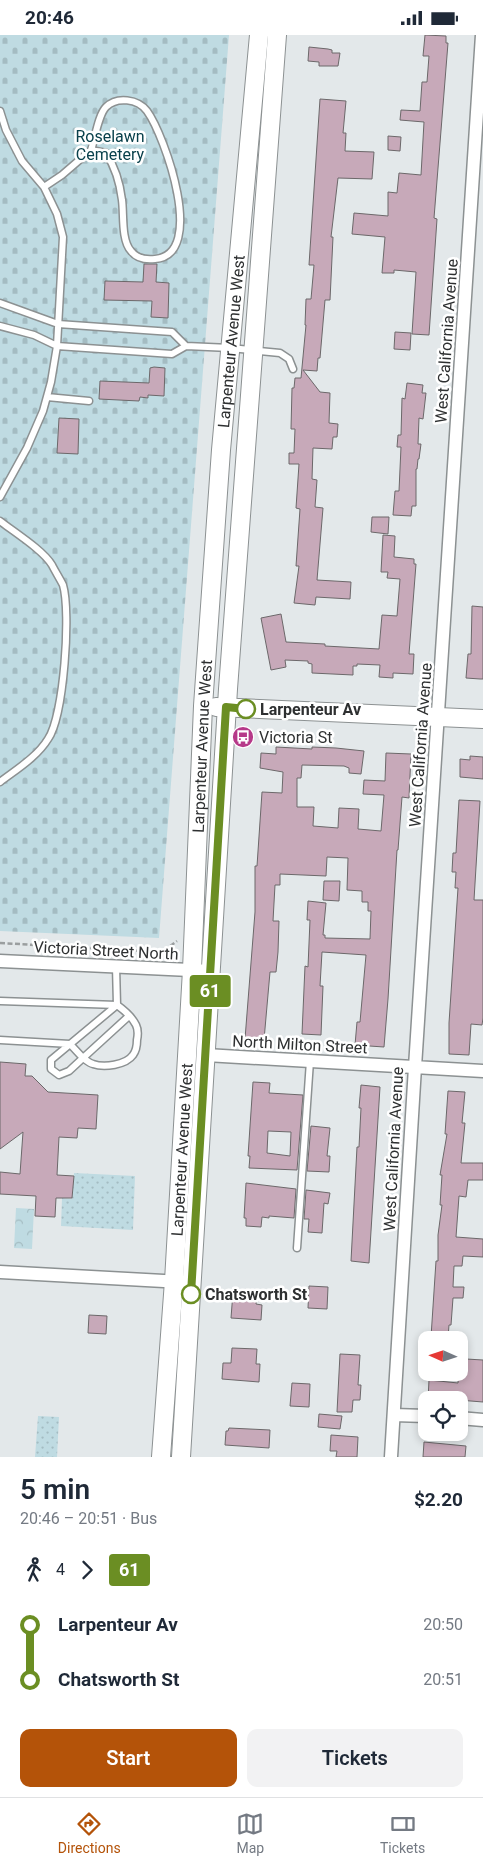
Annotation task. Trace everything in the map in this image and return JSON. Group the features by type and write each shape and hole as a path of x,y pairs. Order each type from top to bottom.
{"main road":[{"name":"Larpenteur Avenue West","path":"162,1457 192,970 203,706 221,449 258,35"},
{"name":"Larpenteur Avenue West","path":"181,1457 226,707 277,35"},
{"path":"203,706 483,719"}],"street":[{"name":"West California Avenue","path":"391,1457 414,1067 482,35"},
{"name":"Victoria Street North","path":"0,961 211,971"},
{"name":"North Milton Street","path":"206,1055 483,1071"},
{"path":"0,1272 192,1283"},
{"path":"394,1415 418,1416"},
{"path":"468,1419 483,1420"}],"lane":[{"path":"44,187 62,175 91,150 100,117 106,107 121,100 135,102 146,111 165,146 176,190 180,219 179,236 175,248 168,256 156,259 140,259 130,251 124,240 122,197 114,166 106,153 91,150"},
{"path":"0,111 6,130 22,161 44,187 56,214 63,237 57,345 47,397 27,448 0,497"},
{"path":"0,303 58,324 172,332 186,346"},
{"path":"0,326 34,335 57,345 172,354 186,346 280,353 289,359 293,369"},
{"path":"47,397 89,401"},
{"path":"0,521 50,563 62,585 66,609 62,690 49,739 29,760 0,782"},
{"path":"116,966 117,1005"},
{"path":"0,1001 117,1005 135,1023 138,1033 135,1052 132,1057 117,1064 104,1065 91,1064 70,1044 0,1040"},
{"path":"117,1005 51,1061 51,1069 55,1073 63,1075 129,1016"},
{"path":"296,1249 310,1061"}],"path":[{"path":"0,943 162,951 177,941"}],"green space":[{"name":"Roselawn Cemetery","path":"0,35 229,35 159,938 0,931"},
{"path":"74,1173 135,1176 133,1230 61,1226 62,1198 72,1199"},
{"path":"16,1208 34,1209 32,1249 14,1248"},
{"path":"38,1416 59,1417 57,1457 35,1457"}],"building":[{"path":"425,35 446,36 446,43 448,43 434,218 437,219 429,335 412,334 416,272 394,270 394,273 382,273 385,237 352,234 354,213 388,216 388,192 397,193 399,173 421,175 424,122 400,120 401,110 420,111 422,82 427,82 429,56 423,56"},
{"path":"309,47 328,49 332,50 332,53 340,53 338,66 319,66 319,62 308,61"},
{"path":"320,99 346,101 343,133 346,133 345,151 374,152 372,179 338,178 331,237 333,237 330,300 325,300 320,358 318,358 317,371 303,370 320,392 330,393 329,423 338,424 337,437 333,437 332,449 313,448 312,479 317,480 315,507 323,508 317,580 351,582 350,599 316,597 315,605 294,603 299,566 296,566 300,509 296,508 299,464 289,464 289,453 294,453 295,429 291,429 292,388 294,388 295,378 301,378 306,325 306,299 311,299 314,265 309,265"},
{"path":"388,136 401,137 400,151 388,150"},
{"path":"144,264 157,264 156,282 169,283 168,318 151,317 152,301 104,300 105,281 143,282"},
{"path":"395,332 411,333 410,350 394,349"},
{"path":"150,368 165,368 164,396 148,395 148,398 140,397 139,401 99,399 100,381 149,383"},
{"path":"407,383 423,385 422,393 426,393 423,419 419,418 418,444 421,444 416,469 416,506 412,506 411,516 393,515 395,491 399,491 401,447 397,447 398,435 401,435 402,398 405,399"},
{"path":"59,418 79,419 78,454 57,453"},
{"path":"372,517 389,517 388,534 371,532"},
{"path":"383,535 395,536 394,557 414,559 414,564 416,564 409,654 414,654 413,674 393,673 393,678 379,677 380,665 357,664 357,666 353,666 353,675 312,673 312,664 308,663 308,661 285,660 286,667 271,670 261,618 281,614 286,642 379,649 382,615 397,616 400,579 387,578 388,572 381,572"},
{"path":"472,606 483,607 483,679 466,678 468,654 471,654"},
{"path":"276,747 336,748 364,751 361,774 349,773 349,768 344,766 302,765 301,778 297,778 297,807 314,807 313,826 338,828 339,808 359,809 358,829 381,831 384,795 363,794 364,780 385,781 386,753 411,754 409,798 402,797 397,850 384,1047 355,1045 357,1022 360,1022 366,955 322,952 320,986 323,986 321,1035 302,1034 305,966 308,967 310,920 307,920 308,901 326,903 323,935 325,935 325,938 370,939 371,911 368,911 368,902 362,902 362,891 347,890 348,858 327,857 326,876 280,874 280,885 275,885 273,921 279,921 278,952 276,972 270,972 264,1040 245,1039 255,912 255,866 257,866 262,792 282,793 283,772 260,768 261,753 276,754"},
{"path":"470,756 483,757 483,779 460,777 460,759 470,760"},
{"path":"459,800 480,801 474,900 483,900 483,1018 482,1025 471,1024 469,1055 449,1054 449,1023 458,888 455,888 456,872 452,872 453,853 456,853"},
{"path":"324,881 340,881 339,901 323,900"},
{"path":"0,1062 26,1064 25,1076 32,1076 48,1092 98,1095 96,1129 78,1128 77,1138 59,1137 57,1175 74,1176 72,1198 56,1198 55,1217 35,1216 36,1196 0,1194 0,1172 20,1174 23,1132 0,1149"},
{"path":"253,1082 270,1083 269,1093 303,1095 297,1170 249,1168 250,1156 248,1156","holes":["268,1131 291,1132 290,1156 267,1153"]},
{"path":"361,1085 380,1087 369,1263 351,1261 357,1147 359,1147"},
{"path":"448,1091 465,1092 462,1123 465,1123 461,1163 483,1163 483,1180 468,1180 466,1197 459,1196 456,1237 483,1239 483,1257 463,1256 462,1266 454,1266 453,1287 464,1287 463,1298 453,1298 451,1325 449,1325 449,1331 431,1331 442,1205 440,1205 442,1175 440,1175 447,1134 445,1134"},
{"path":"311,1126 330,1128 327,1156 330,1156 329,1172 307,1171"},
{"path":"246,1183 296,1189 294,1218 262,1217 261,1227 246,1226 246,1218 244,1218"},
{"path":"306,1190 330,1193 328,1204 324,1203 322,1233 308,1232 309,1219 304,1219"},
{"path":"309,1286 328,1287 327,1309 308,1308"},
{"path":"233,1292 257,1294 256,1304 262,1305 261,1320 231,1318"},
{"path":"89,1315 107,1316 106,1334 88,1333"},
{"path":"232,1348 257,1349 256,1364 260,1364 259,1382 222,1379 223,1363 231,1363"},
{"path":"340,1354 360,1355 358,1385 361,1385 360,1400 353,1400 352,1412 337,1412"},
{"path":"468,1359 483,1360 483,1402 468,1401 468,1391 428,1391 429,1381 458,1383 458,1381 468,1381"},
{"path":"292,1383 310,1384 309,1407 290,1406"},
{"path":"319,1414 342,1416 340,1429 318,1427"},
{"path":"229,1428 270,1430 269,1448 225,1445 226,1431"},
{"path":"331,1435 358,1437 357,1457 336,1457 337,1451 330,1451"},
{"path":"424,1442 466,1446 465,1457 423,1457"}],"bus line":[{"name":"61","path":"191,1294 226,707 246,709"}],"place":[{"name":"Larpenteur Av","path":"246,709"},
{"name":"Victoria St","path":"243,737"},
{"name":"Chatsworth St","path":"191,1294"}]}
